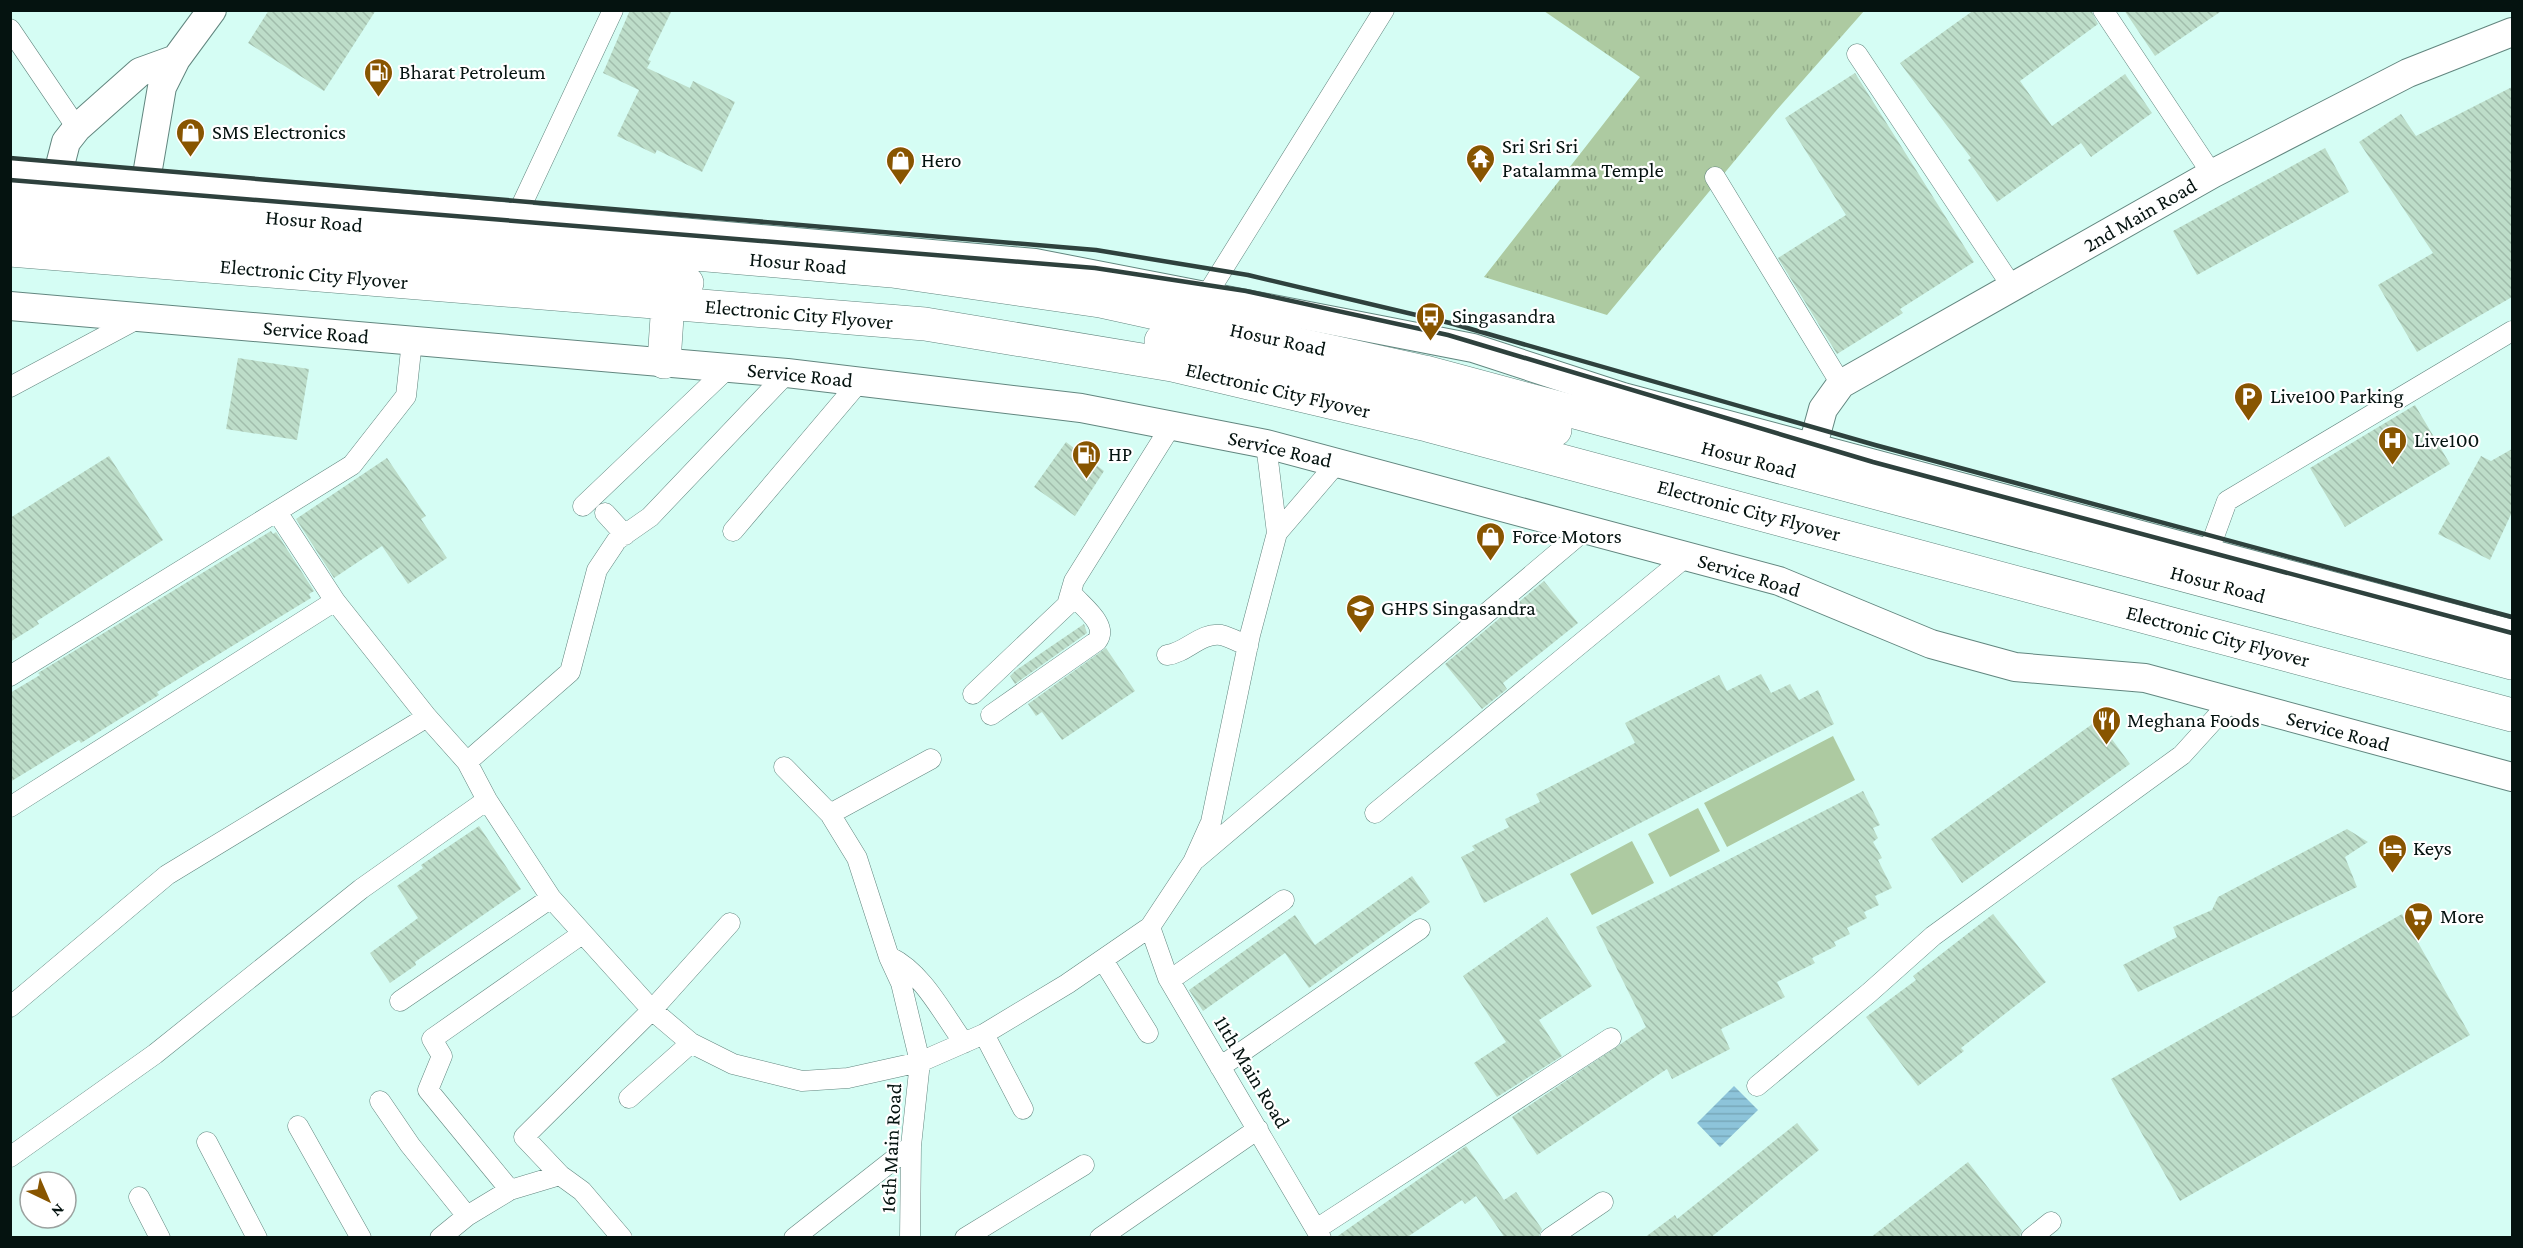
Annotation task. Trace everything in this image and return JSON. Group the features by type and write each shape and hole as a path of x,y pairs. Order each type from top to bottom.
{"highway":[{"name":"Hosur Road","path":"10,195 143,195 892,271 1100,302 1425,372 2512,663"},
{"name":"Electronic City Flyover","path":"10,224 327,248 992,312 1267,360 1649,453 2512,683"},
{"name":"Electronic City Flyover","path":"10,250 925,324 1172,365 1427,425 2512,715"},
{"path":"10,264 668,317 921,341 1153,379 1359,423 2512,730"},
{"path":"664,362 668,317"}],"street":[{"path":"143,195 157,104 176,59 212,10"},
{"path":"516,217 613,10"},
{"path":"1206,296 1384,10"},
{"path":"2103,10 2212,174"},
{"path":"10,29 77,128"},
{"name":"2nd Main Road","path":"1812,449 1822,409 1841,384 2212,174 2408,73 2512,32"},
{"path":"1857,54 2013,288"},
{"path":"57,177 66,142 77,128 140,72 176,59"},
{"path":"10,173 57,177 143,195 516,217 1035,264 1473,348 1623,397 2512,634"},
{"path":"1715,177 1841,384"},
{"name":"Service Road","path":"10,306 787,373 1081,408 1266,444 1779,581 1931,644 2015,667 2145,678 2512,777"},
{"path":"10,387 141,317"},
{"path":"2208,553 2227,501 2512,331"},
{"path":"10,676 352,465 406,396 412,341"},
{"path":"583,506 728,368"},
{"path":"467,762 570,672 597,570 617,540 650,517 787,373"},
{"path":"734,531 860,381"},
{"path":"974,694 1067,605 1074,581 1171,426"},
{"path":"277,512 335,601 427,717 467,762 487,800 551,898 652,1010 691,1043 752,1070 802,1081 848,1078 921,1062 984,1034 1103,960 1150,927 1192,862 1211,822 1248,646 1277,533 1266,444"},
{"path":"1277,533 1338,463"},
{"path":"605,513 625,535"},
{"path":"1192,862 1586,529"},
{"path":"1375,813 1687,556"},
{"path":"991,715 1097,641 1101,635 1100,626 1072,594"},
{"path":"10,807 335,601"},
{"path":"1167,655 1177,654 1207,636 1220,635 1248,646"},
{"path":"1757,1086 1869,993 1933,936 2182,755 2230,702"},
{"path":"10,1007 167,875 427,717"},
{"path":"830,814 931,759"},
{"path":"784,767 830,814 857,858 889,957 901,983 921,1062"},
{"path":"10,1157 155,1054 361,889 487,800"},
{"path":"400,1001 551,898"},
{"path":"1170,980 1284,900"},
{"path":"622,1238 582,1191 560,1175 524,1137 652,1010 730,923"},
{"name":"11th Main Road","path":"1150,927 1170,980 1319,1233"},
{"path":"1220,1067 1420,929"},
{"path":"510,1190 428,1090 442,1056 432,1039 582,934"},
{"path":"889,957 903,963 923,986 964,1043"},
{"path":"1103,960 1148,1033"},
{"path":"984,1034 1023,1109"},
{"path":"1319,1233 1611,1038"},
{"path":"628,1098 691,1043"},
{"name":"16th Main Road","path":"910,1238 911,1146 921,1062"},
{"path":"380,1101 410,1145 467,1216"},
{"path":"298,1126 361,1238"},
{"path":"1100,1238 1258,1129"},
{"path":"207,1142 257,1238"},
{"path":"794,1238 911,1146"},
{"path":"965,1238 1084,1165"},
{"path":"440,1238 467,1216 510,1190 560,1175"},
{"path":"139,1197 160,1238"},
{"path":"1550,1238 1603,1202"},
{"path":"2031,1238 2051,1222"}],"green space":[{"path":"1544,11 1864,11 1775,112 1607,315 1484,277 1640,77"},
{"path":"1833,736 1855,780 1727,847 1704,803"},
{"path":"1698,808 1720,851 1670,877 1648,834"},
{"path":"1632,841 1654,883 1592,915 1570,874"}],"water":[{"path":"1734,1086 1758,1110 1720,1147 1697,1123"}],"building":[{"path":"269,10 376,10 324,91 248,43"},
{"path":"630,10 672,10 648,60 651,61 647,68 690,88 693,81 735,102 702,172 657,150 655,154 617,136 639,90 603,73"},
{"path":"1974,10 2091,10 2098,24 2020,81 2052,126 2125,74 2152,113 2091,157 2081,143 1997,202 1968,160 1971,158 1900,63"},
{"path":"2124,10 2223,10 2155,56"},
{"path":"1855,73 1974,262 1900,309 1903,313 1837,354 1778,258 1846,215 1785,118"},
{"path":"2512,87 2512,297 2417,352 2378,285 2433,253 2359,142 2401,114 2416,136"},
{"path":"2325,148 2349,192 2197,275 2173,231"},
{"path":"238,358 309,369 297,440 226,429"},
{"path":"2415,405 2450,464 2345,527 2310,468"},
{"path":"1066,442 1104,471 1075,516 1034,487"},
{"path":"2512,449 2512,512 2490,560 2438,534 2481,456 2491,461"},
{"path":"109,456 163,540 37,621 39,624 10,642 10,518"},
{"path":"387,458 426,516 421,519 447,558 408,584 382,546 334,578 296,519"},
{"path":"271,531 273,534 276,532 314,591 309,594 311,598 157,692 159,695 81,743 79,740 10,782 10,693 40,675 38,673"},
{"path":"1544,581 1578,623 1503,683 1507,689 1482,709 1445,664"},
{"path":"1084,624 1087,633 1015,684 1010,676 1015,671"},
{"path":"1106,648 1135,691 1062,740 1042,712 1036,716 1028,704"},
{"path":"1761,674 1771,693 1790,684 1799,700 1818,690 1834,724 1484,903 1461,857 1475,850 1472,846 1509,827 1505,819 1540,802 1536,794 1635,743 1625,723 1719,675 1727,691"},
{"path":"2098,720 2130,764 1962,883 1931,839"},
{"path":"1863,791 1880,825 1873,828 1878,838 1873,842 1882,858 1878,860 1892,888 1875,896 1879,905 1864,912 1867,918 1847,928 1850,934 1834,942 1836,946 1812,958 1815,963 1777,982 1785,997 1721,1029 1730,1049 1672,1079 1667,1069 1537,1155 1512,1117 1646,1027 1596,927"},
{"path":"479,826 521,889 415,962 416,965 390,983 370,953 418,918 397,886 423,868 421,865"},
{"path":"2347,829 2368,842 2345,857 2357,887 2138,992 2123,965 2177,937 2173,927 2212,910 2218,897"},
{"path":"1412,876 1430,902 1309,988 1285,953 1203,1011 1189,990 1295,915 1315,945"},
{"path":"1993,914 2046,982 1961,1048 1964,1051 1918,1086 1866,1017 1916,980 1913,976"},
{"name":"More","path":"2402,914 2470,1035 2180,1201 2111,1079"},
{"path":"1547,917 1592,986 1539,1020 1562,1056 1497,1097 1474,1063 1506,1042 1463,976"},
{"path":"1797,1123 1819,1150 1710,1238 1644,1238 1675,1215 1677,1219"},
{"path":"1466,1146 1504,1200 1516,1192 1542,1229 1538,1238 1505,1238 1476,1196 1465,1204 1462,1200 1406,1238 1335,1238"},
{"path":"1968,1162 2022,1231 2019,1238 1870,1238"}],"railway":[{"path":"10,158 1096,250 1248,275 1450,323 1875,445 2512,617"},
{"path":"10,180 1095,268 1246,291 1448,335 1873,462 2512,633"}],"place":[{"name":"Bharat Petroleum","path":"378,98"},
{"name":"SMS Electronics","path":"191,158"},
{"name":"Sri Sri Sri Patalamma Temple","path":"1481,184"},
{"name":"Hero","path":"900,186"},
{"name":"Singasandra","path":"1431,342"},
{"name":"Live100 Parking","path":"2249,422"},
{"name":"Live100","path":"2393,466"},
{"name":"HP","path":"1087,480"},
{"name":"Force Motors","path":"1491,562"},
{"name":"GHPS Singasandra","path":"1360,634"},
{"name":"Meghana Foods","path":"2106,746"},
{"name":"Keys","path":"2392,874"},
{"name":"More","path":"2419,942"}]}
